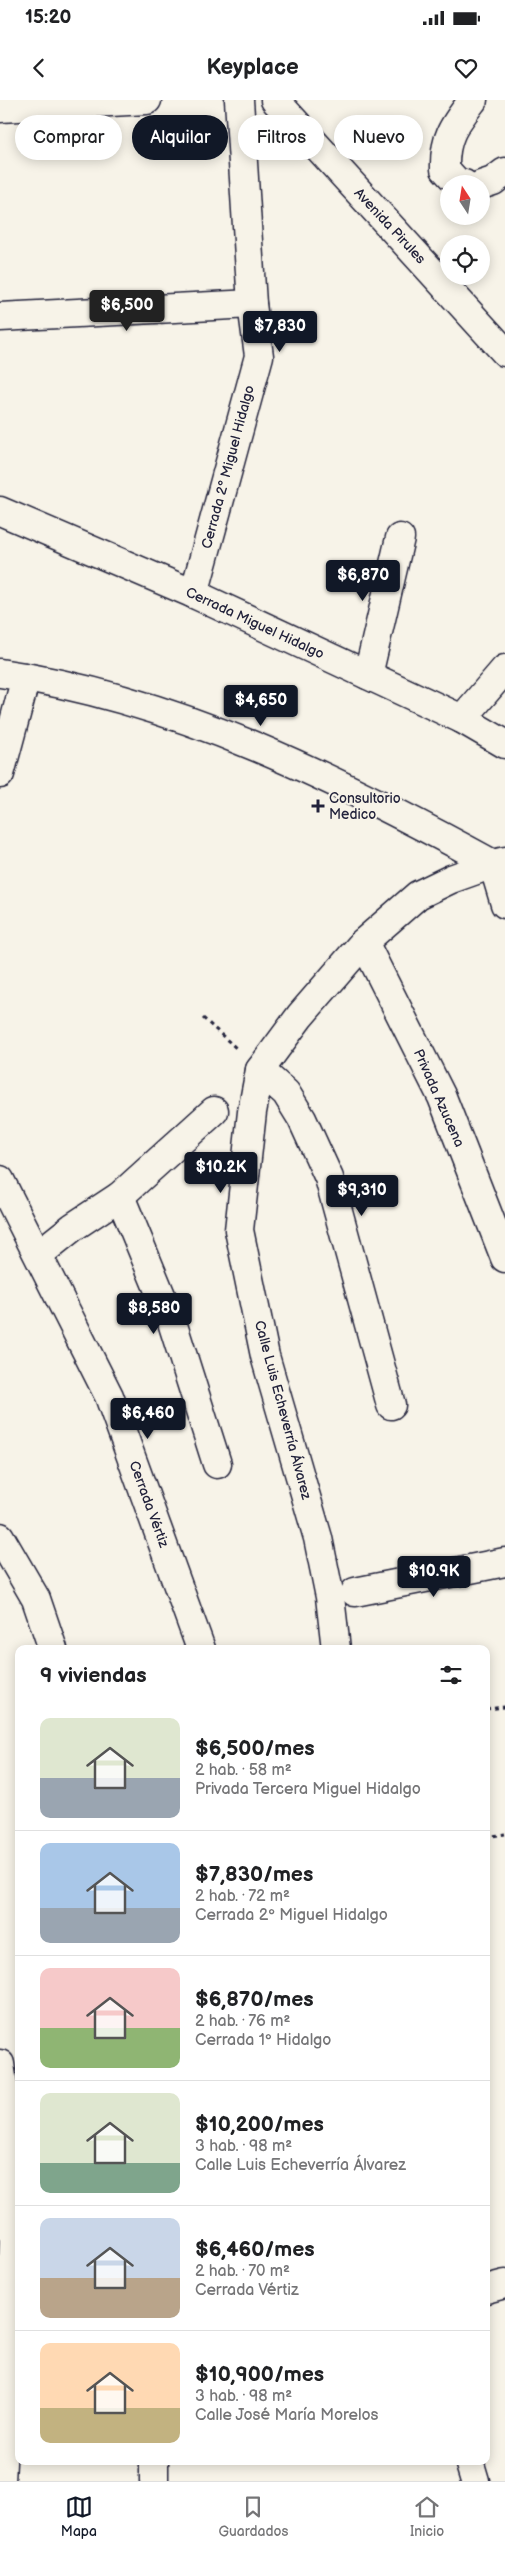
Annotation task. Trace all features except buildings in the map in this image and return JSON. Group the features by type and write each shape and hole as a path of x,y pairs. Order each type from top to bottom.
{"street":[{"path":"0,108 147,100"},
{"name":"Cerrada 2º Miguel Hidalgo","path":"194,594 259,356 252,304 239,100"},
{"name":"Avenida Pirules","path":"275,100 505,352"},
{"path":"450,175 445,169 444,148 455,124 473,100"},
{"path":"490,182 505,172"},
{"path":"0,317 252,304"},
{"name":"Cerrada Miguel Hidalgo","path":"0,510 194,594 462,719 505,744"},
{"path":"368,675 400,538"},
{"path":"462,719 505,669"},
{"path":"0,673 26,677 133,703 282,757 381,803 499,863 505,904"},
{"path":"0,774 26,677"},
{"name":"Calle Luis Echeverría Álvarez","path":"336,1645 330,1597 318,1538 265,1356 239,1230 251,1121 260,1070 300,1016 364,942 418,894 499,863"},
{"name":"Privada Azucena","path":"364,942 442,1097 505,1258"},
{"path":"260,1070 290,1100 302,1119 329,1178 392,1405"},
{"path":"39,1254 73,1227 120,1196 214,1112"},
{"name":"Cerrada Vértiz","path":"0,1180 109,1396 200,1645"},
{"path":"120,1196 172,1322 217,1464"},
{"path":"0,1537 36,1599 52,1645"},
{"path":"356,1592 505,1562"},
{"path":"0,2064 8,2120 14,2242 1,2481"},
{"path":"490,2288 505,2284"},
{"path":"154,2465 154,2481"},
{"path":"470,2465 475,2481"}],"path":[{"path":"203,1018 260,1070"},
{"path":"490,1709 505,1707"},
{"path":"490,1836 505,1834"}],"place":[{"name":"Consultorio Medico","path":"318,806"}]}
